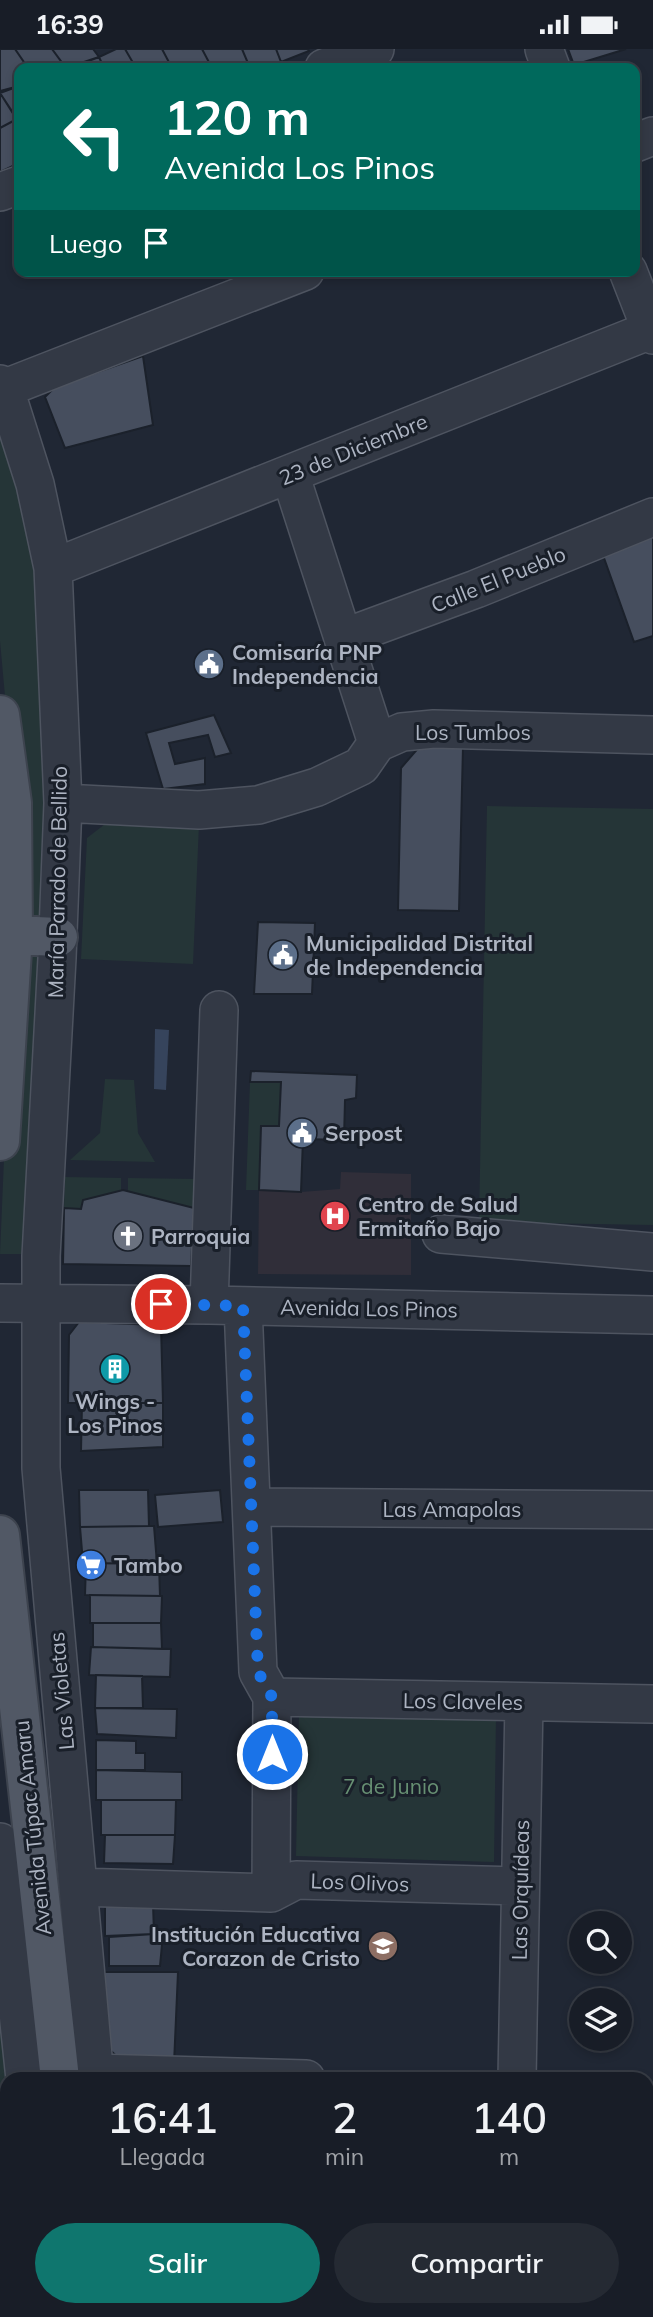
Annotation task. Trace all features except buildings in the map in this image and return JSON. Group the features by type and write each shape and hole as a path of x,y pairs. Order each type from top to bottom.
{"main road":[{"path":"0,689 12,803 13,935 0,1141"},
{"path":"13,935 58,937"},
{"name":"Avenida Túpac Amaru","path":"0,1535 82,2072"}],"street":[{"path":"337,63 375,49"},
{"path":"1,387 289,277"},
{"path":"630,277 652,331"},
{"name":"23 de Diciembre","path":"53,568 652,331"},
{"name":"María Parado de Bellido","path":"1,387 9,402 35,484 53,568 63,803 41,1303"},
{"path":"290,474 377,743"},
{"name":"Calle El Pueblo","path":"343,638 476,589 653,517"},
{"name":"Los Tumbos","path":"63,803 199,810 258,805 317,787 361,766 377,743 402,732 434,729 653,735"},
{"path":"219,1010 226,1305 252,1507 258,1672 272,1697 271,1893"},
{"path":"441,1234 653,1252"},
{"name":"Avenida Los Pinos","path":"0,1303 226,1305 653,1315"},
{"name":"Las Violetas","path":"41,1303 41,1468 78,1887 83,2072"},
{"name":"Las Amapolas","path":"252,1507 653,1510"},
{"name":"Los Claveles","path":"272,1697 653,1704"},
{"name":"Las Orquídeas","path":"517,2072 524,1702"},
{"path":"0,1842 24,2072"},
{"name":"Los Olivos","path":"78,1887 271,1893 296,1880 520,1886"}],"shaded area":[{"name":"Centro de Salud Ermitaño Bajo","path":"341,1172 411,1174 411,1275 258,1274 259,1190 301,1192 340,1189"}],"green space":[{"path":"0,394 48,569 51,927 26,927 0,641"},
{"path":"487,806 653,809 653,1225 479,1222"},
{"path":"109,821 199,824 193,964 81,959 87,838"},
{"path":"25,948 46,950 37,1254 0,1254 5,1135"},
{"path":"105,1079 134,1080 138,1133 155,1162 70,1160 100,1133"},
{"path":"250,1082 281,1082 279,1126 261,1127 259,1190 246,1190"},
{"path":"65,1177 121,1178 121,1191 84,1200 81,1209 64,1208"},
{"path":"128,1178 196,1179 194,1208 128,1192"},
{"name":"7 de Junio","path":"299,1712 496,1715 494,1862 296,1856"},
{"path":"0,1984 6,2072 0,2072"}],"water":[{"path":"155,1029 169,1030 166,1090 154,1089"}],"place":[{"name":"Comisaría PNP Independencia","path":"209,664"},
{"name":"Municipalidad Distrital de Independencia","path":"283,955"},
{"name":"Serpost","path":"302,1133"},
{"name":"Centro de Salud Ermitaño Bajo","path":"335,1216"},
{"name":"Parroquia","path":"128,1236"},
{"name":"Wings - Los Pinos","path":"115,1369"},
{"name":"Tambo","path":"91,1565"},
{"name":"Institución Educativa Corazon de Cristo","path":"383,1946"}],"route":[{"path":"161,1304 243,1306 258,1672 272,1697 272,1754"}]}
